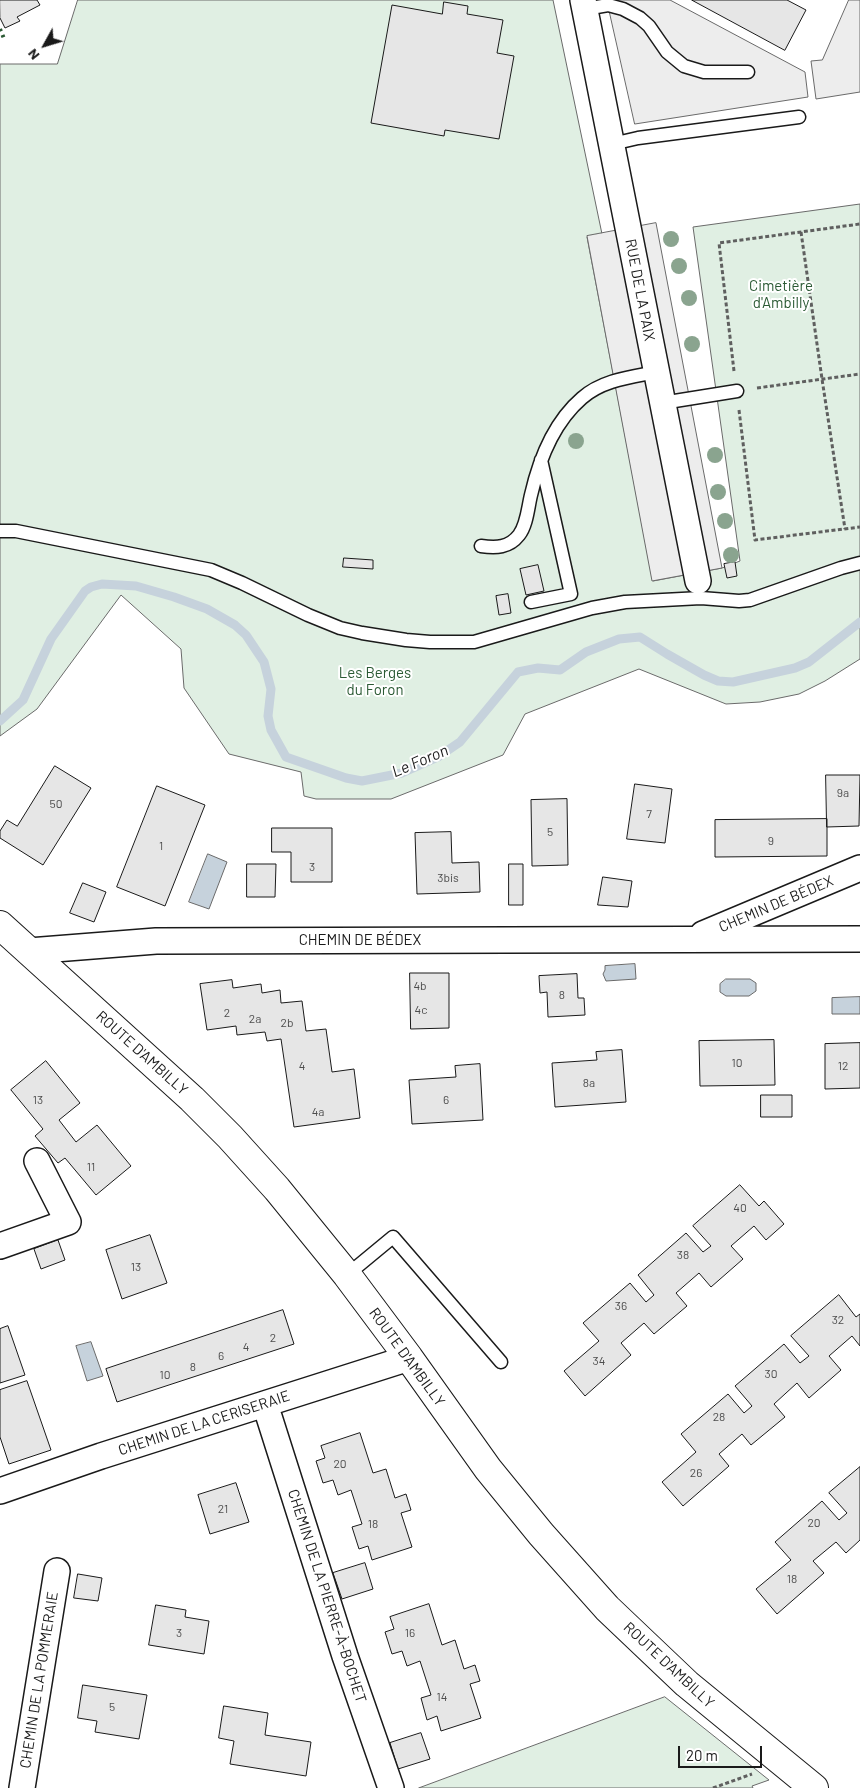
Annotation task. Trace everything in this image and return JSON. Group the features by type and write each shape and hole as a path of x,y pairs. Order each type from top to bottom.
{"street":[{"name":"RUE DE LA PAIX","path":"596,4 612,144 698,581"},
{"name":"CHEMIN DE BÉDEX","path":"691,939 860,868"},
{"name":"ROUTE D'AMBILLY","path":"0,925 192,1099 230,1137 277,1189 347,1275 488,1469 541,1534 607,1608 687,1684 814,1788"},
{"name":"CHEMIN DE BÉDEX","path":"29,950 156,941 860,939"},
{"path":"0,1246 68,1222 37,1161"},
{"name":"CHEMIN DE LA CERISERAIE","path":"0,1491 101,1456 409,1358"},
{"name":"CHEMIN DE LA PIERRE-À-BOCHET","path":"265,1404 345,1656 391,1788"},
{"name":"CHEMIN DE LA POMMERAIE","path":"22,1788 57,1572"}],"lane":[{"path":"596,4 623,9 640,18 649,26 667,52 684,66 704,72 748,72"},
{"path":"612,144 638,138 799,117"},
{"path":"481,546 495,548 504,546 512,542 521,532 541,459 555,431 581,399 593,390 614,381 656,372"},
{"path":"662,403 737,391"},
{"path":"531,602 571,594 541,459"},
{"path":"0,531 16,530 211,570 340,628 406,640 430,642 474,642 592,608 625,602 701,598 750,600 860,563"},
{"path":"347,1275 393,1237 501,1362"}],"path":[{"path":"860,224 719,243 755,540 860,527"},
{"path":"801,232 845,528"},
{"path":"737,391 860,374"},
{"path":"713,1788 783,1763"}],"green space":[{"path":"78,0 553,0 602,234 587,237 653,581 722,568 740,561 693,227 860,204 860,659 825,681 799,694 760,702 726,704 639,669 525,714 503,755 391,799 316,799 304,796 301,772 229,754 184,688 181,649 121,595 37,709 0,736 0,64 57,64"},
{"path":"665,1697 769,1780 752,1786 753,1788 419,1788"}],"shaded area":[{"path":"607,0 670,0 805,72 808,97 635,124"},
{"path":"849,0 860,0 860,92 816,99 811,61 822,60"},
{"path":"656,223 722,568 652,581 587,236"},
{"path":"208,854 227,862 209,909 189,902"},
{"path":"635,964 636,979 606,981 603,974 605,966"},
{"path":"726,979 750,979 756,983 756,991 749,996 726,996 720,992 720,984"},
{"path":"860,997 860,1014 832,1014 832,998"},
{"path":"91,1342 103,1376 87,1381 76,1346"}],"building":[{"path":"0,0 37,0 40,5 17,17 20,21 5,28 0,18"},
{"path":"692,0 787,0 806,10 785,50"},
{"path":"444,2 468,6 467,14 503,20 497,53 514,56 499,139 445,130 444,136 371,123 392,5 442,14"},
{"path":"344,558 373,560 373,569 343,567"},
{"path":"735,562 737,576 727,578 724,564"},
{"path":"538,565 544,591 526,595 520,569"},
{"path":"508,594 511,613 499,615 496,596"},
{"path":"55,766 91,788 43,865 0,838 0,831 7,820 17,826"},
{"path":"826,775 860,775 859,826 827,827"},
{"path":"635,784 672,789 665,843 627,839"},
{"path":"157,786 205,805 165,906 117,887"},
{"path":"567,799 568,865 532,866 531,800"},
{"path":"827,819 827,856 715,857 715,820"},
{"path":"272,828 332,828 332,882 291,882 291,852 272,852"},
{"path":"451,832 452,863 479,862 480,892 417,894 415,833"},
{"path":"247,864 276,864 275,897 247,897"},
{"path":"509,864 523,864 523,905 509,905"},
{"path":"603,877 632,881 628,907 598,905"},
{"path":"83,883 106,892 94,922 70,913"},
{"path":"410,973 449,973 449,1028 411,1029"},
{"path":"577,974 578,998 584,998 585,1015 548,1017 547,992 540,993 539,976"},
{"path":"232,980 233,988 261,984 262,993 280,990 281,1003 302,1001 306,1031 326,1029 332,1072 354,1069 360,1118 294,1127 281,1039 267,1041 265,1032 237,1035 236,1026 207,1030 200,984"},
{"path":"774,1040 775,1085 700,1086 699,1041"},
{"path":"860,1043 860,1088 825,1089 825,1044"},
{"path":"622,1050 626,1102 555,1107 552,1063 597,1060 596,1052"},
{"path":"46,1061 80,1103 59,1120 76,1142 97,1125 131,1166 96,1195 65,1158 58,1163 35,1136 43,1129 11,1090"},
{"path":"480,1064 483,1120 412,1124 409,1080 456,1077 455,1066"},
{"path":"761,1095 792,1095 792,1117 761,1117"},
{"path":"740,1185 759,1206 764,1201 784,1224 766,1240 754,1226 731,1246 743,1259 711,1287 699,1273 676,1293 687,1306 654,1334 644,1323 621,1343 631,1355 585,1396 564,1371 599,1341 583,1323 630,1283 646,1302 654,1295 638,1275 686,1233 703,1252 711,1246 693,1226"},
{"path":"150,1235 167,1283 122,1299 106,1250"},
{"path":"58,1240 65,1260 41,1269 34,1249"},
{"path":"839,1295 856,1317 860,1314 860,1346 852,1336 829,1356 841,1370 809,1398 797,1383 774,1404 785,1417 751,1445 742,1434 719,1454 729,1466 683,1506 662,1482 696,1452 681,1434 728,1394 744,1413 752,1406 735,1386 784,1344 800,1363 809,1356 791,1336"},
{"path":"283,1310 294,1344 117,1402 106,1369"},
{"path":"8,1326 25,1375 0,1383 0,1329"},
{"path":"27,1381 51,1450 9,1464 0,1437 0,1390"},
{"path":"360,1433 373,1473 386,1469 395,1498 406,1494 411,1510 401,1513 412,1547 372,1560 368,1546 359,1549 352,1527 362,1524 351,1490 338,1495 333,1480 323,1483 316,1461 325,1458 321,1446"},
{"path":"860,1467 860,1540 846,1553 836,1542 813,1561 824,1573 777,1614 756,1589 791,1560 775,1542 822,1501 839,1520 847,1513 829,1493"},
{"path":"236,1483 249,1522 210,1534 198,1495"},
{"path":"365,1563 373,1589 342,1599 333,1573"},
{"path":"78,1574 102,1578 98,1601 74,1598"},
{"path":"429,1604 442,1645 455,1640 464,1669 475,1665 480,1681 470,1684 481,1718 441,1731 437,1716 427,1720 421,1698 431,1695 420,1661 407,1666 402,1651 392,1654 385,1632 394,1629 390,1617"},
{"path":"156,1605 186,1610 185,1617 209,1621 204,1654 149,1645"},
{"path":"83,1685 147,1695 139,1739 95,1732 97,1721 78,1718"},
{"path":"224,1706 268,1713 265,1735 311,1742 306,1776 230,1764 234,1741 219,1738"},
{"path":"421,1733 430,1759 398,1769 390,1743"}],"waterway":[{"name":"Le Foron","path":"0,721 23,700 51,639 85,591 102,584 136,586 174,597 207,609 235,625 246,635 264,662 271,689 268,716 271,730 286,757 346,778 362,781 402,773 438,757 460,742 518,672 538,668 560,670 586,652 619,639 640,637 704,675 718,681 733,682 795,668 809,662 860,622"}],"hedge":[{"path":"0,29 5,41"}],"park label":[{"name":"Cimetière d'Ambilly","path":"781,294"},
{"name":"Les Berges du Foron","path":"375,682"}]}
